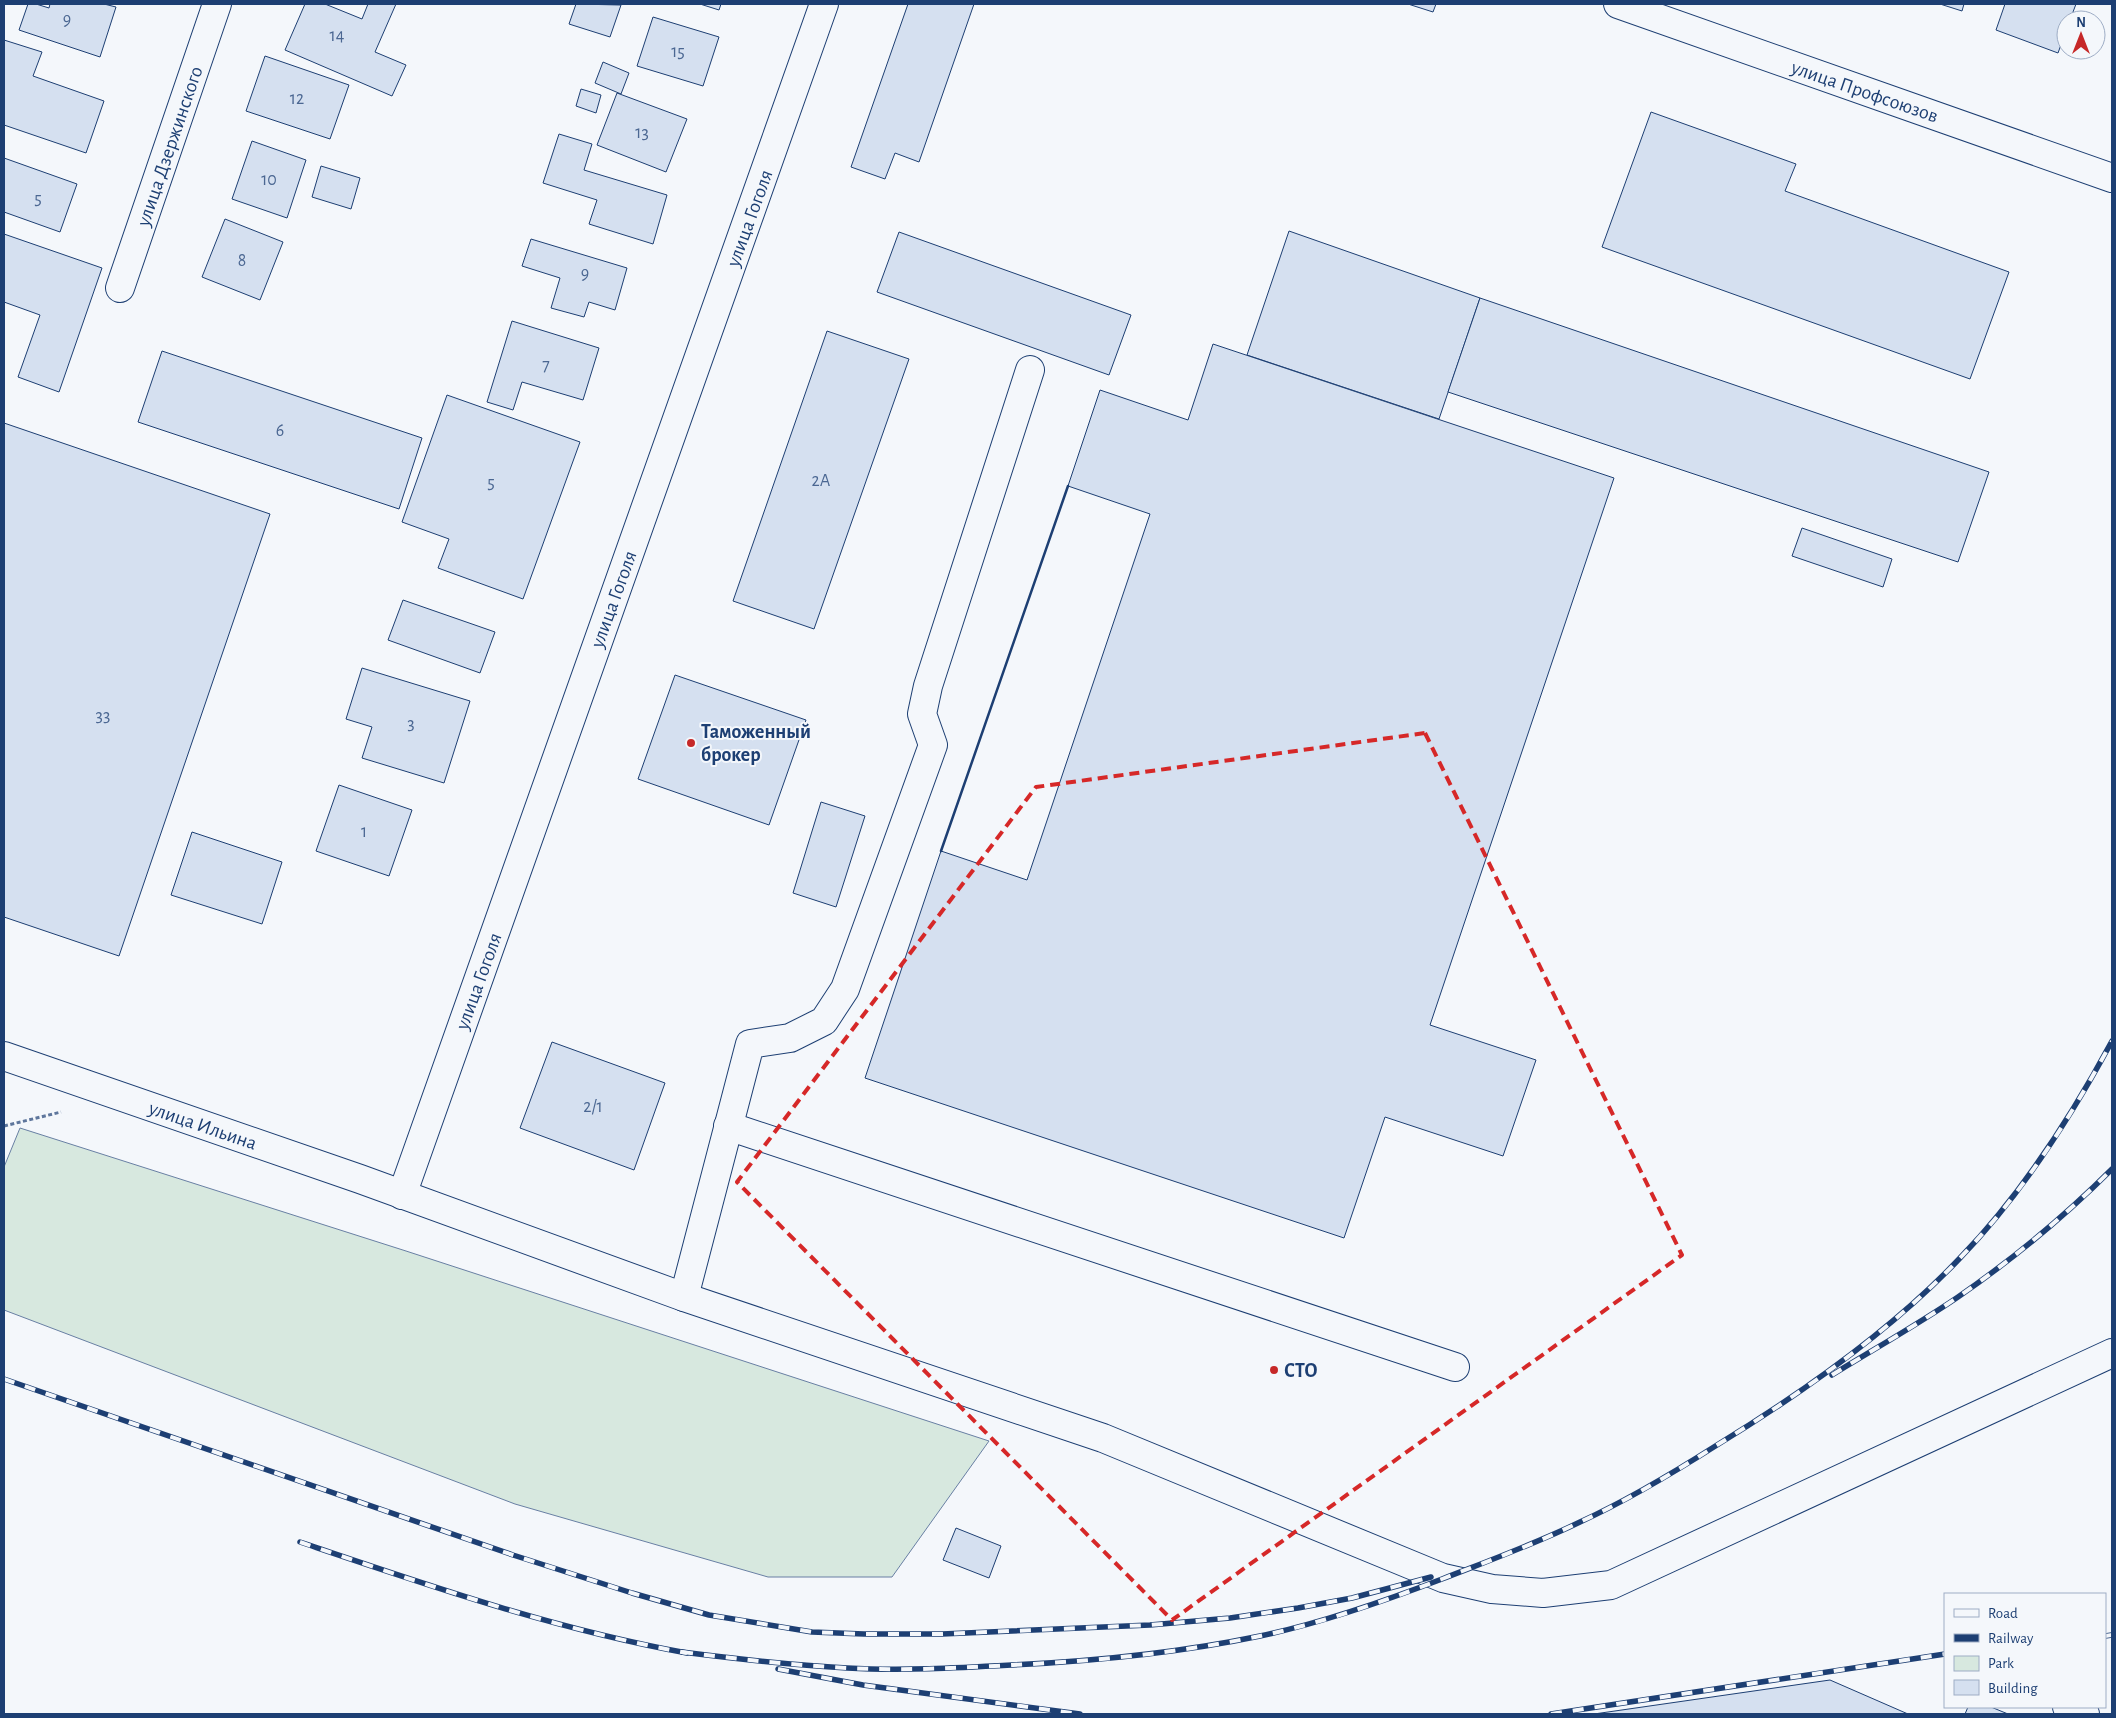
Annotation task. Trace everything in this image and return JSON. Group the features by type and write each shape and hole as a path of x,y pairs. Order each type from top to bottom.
{"street":[{"name":"улица Дзержинского","path":"120,288 217,4"},
{"name":"улица Гоголя","path":"402,1195 824,4"},
{"name":"улица Профсоюзов","path":"1618,4 2112,178"},
{"path":"684,1297 750,1044 790,1038 824,1021 845,989 933,745 922,714 928,686 1030,370"},
{"name":"улица Ильина","path":"4,1056 402,1195 684,1297 1102,1438 1443,1578 1492,1589 1543,1593 1610,1585 2112,1353"},
{"path":"728,1126 1455,1367"},
{"path":"2070,1708 2085,1714"}],"highlighted area":[{"path":"1425,733 1682,1255 1172,1620 737,1182 1036,787"}],"green space":[{"path":"20,1128 406,1251 989,1441 892,1577 768,1577 515,1504 4,1310 4,1167"}],"building":[{"path":"28,4 49,8 50,4 104,4 116,7 100,57 19,30"},
{"path":"305,4 325,4 362,19 368,4 396,4 375,52 406,65 392,96 285,50"},
{"path":"576,4 621,5 610,37 569,24"},
{"path":"700,4 721,4 719,10"},
{"path":"908,4 974,4 919,162 895,153 885,179 851,167"},
{"path":"1408,4 1436,4 1433,12"},
{"path":"1940,4 1964,4 1962,11"},
{"path":"2005,4 2076,4 2074,10 2056,10 2056,52 1996,30"},
{"path":"653,17 719,37 703,86 637,66"},
{"path":"4,40 42,52 33,76 104,101 86,153 4,125"},
{"path":"265,56 349,85 330,139 246,111"},
{"path":"603,62 629,73 621,94 595,83"},
{"path":"581,89 601,95 596,113 576,106"},
{"path":"617,93 687,119 666,172 597,145"},
{"path":"1651,112 1796,164 1785,191 2009,272 1970,379 1602,247"},
{"path":"559,134 592,144 584,170 667,195 653,244 589,224 597,200 543,183"},
{"path":"252,141 306,160 287,218 232,199"},
{"path":"4,158 77,184 60,232 4,212"},
{"path":"321,166 360,178 351,209 312,197"},
{"path":"225,219 283,242 260,300 202,277"},
{"path":"1289,231 1480,298 1439,419 1247,355"},
{"path":"899,232 1131,315 1109,375 877,292"},
{"path":"4,234 102,268 59,392 18,377 40,315 4,302"},
{"path":"531,239 627,268 615,310 589,302 584,317 551,308 560,278 522,266"},
{"path":"1480,298 1989,472 1958,562 1448,392"},
{"path":"512,321 599,348 583,400 522,382 513,410 487,402"},
{"path":"827,331 909,359 814,629 733,601"},
{"path":"1213,344 1614,478 1430,1025 1536,1060 1503,1156 1385,1117 1344,1238 865,1078 941,851 1027,880 1150,514 1068,486 1100,390 1188,420"},
{"path":"162,351 422,438 399,509 138,422"},
{"path":"447,395 580,442 523,599 438,568 449,539 402,522"},
{"path":"4,423 270,514 119,956 4,917"},
{"path":"1802,528 1892,559 1883,587 1792,556"},
{"path":"403,600 495,632 480,673 388,640"},
{"path":"362,668 470,701 444,783 362,758 372,727 346,719"},
{"path":"675,675 806,720 769,825 638,779"},
{"path":"339,785 412,810 389,876 316,851"},
{"path":"821,802 865,816 836,907 793,893"},
{"path":"192,832 282,862 262,924 171,895"},
{"path":"552,1042 665,1083 634,1170 520,1128"},
{"path":"956,1528 1001,1546 989,1578 943,1560"},
{"path":"1830,1680 1908,1714 1594,1714"},
{"path":"1968,1708 1993,1708 2008,1714 1965,1714"}],"railway":[{"path":"682,1652 805,1665 888,1669 1044,1663 1168,1652 1260,1636 1329,1618 1419,1588 1546,1538 1598,1514 1633,1495 1684,1466 1749,1425 1845,1359 1934,1285 1983,1234 2044,1155 2112,1041"},
{"path":"1832,1375 1927,1317 1978,1283 2057,1220 2112,1169"},
{"path":"4,1379 513,1555 632,1593 709,1615 812,1632 942,1634 1150,1625 1230,1618 1352,1598 1431,1577"},
{"path":"300,1542 491,1605 588,1632 687,1653"},
{"path":"2106,1636 2112,1635"},
{"path":"1551,1714 1944,1654"},
{"path":"778,1669 863,1685 1080,1714"}],"wall":[{"path":"941,851 1068,486"}],"place":[{"name":"Таможенный брокер","path":"691,743"},
{"name":"СТО","path":"1274,1370"}]}
